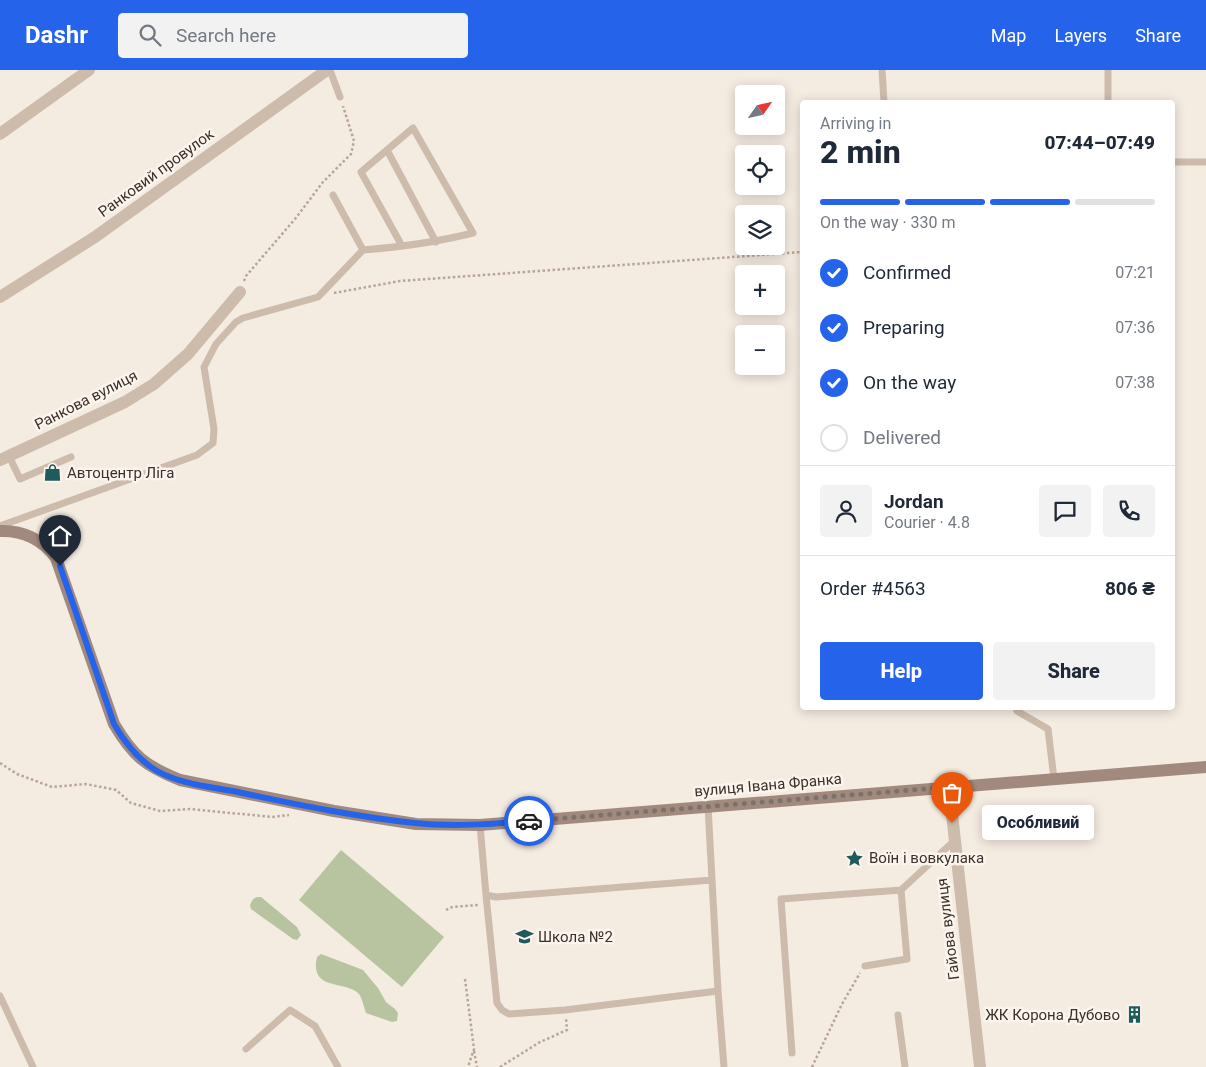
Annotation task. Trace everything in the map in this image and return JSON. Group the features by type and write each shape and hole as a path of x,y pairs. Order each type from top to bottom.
{"main road":[{"name":"вулиця Івана Франка","path":"0,531 19,533 41,541 56,558 114,724 127,745 140,758 158,771 180,780 334,811 416,824 480,824 1206,767"}],"street":[{"path":"0,134 89,70"},
{"name":"Ранковий провулок","path":"0,297 95,237 328,70"},
{"name":"Ранкова вулиця","path":"5,458 117,406 154,384 188,354 240,292"},
{"name":"Гайова вулиця","path":"949,787 980,1067"}],"lane":[{"path":"328,70 340,97"},
{"path":"882,70 884,100"},
{"path":"1108,70 1108,100"},
{"path":"0,526 197,455 213,443 214,428 204,367 216,344 236,322 243,318 318,297 364,250 402,246 436,242 474,233 413,128 361,172 402,246"},
{"path":"387,150 436,242"},
{"path":"1175,162 1206,162"},
{"path":"333,196 364,250"},
{"path":"5,458 20,479 71,457"},
{"path":"1017,710 1048,729 1054,779"},
{"path":"708,806 724,1067"},
{"path":"480,824 497,1003 502,1010 509,1014 565,1010 718,991"},
{"path":"792,1053 781,899 901,890 954,841"},
{"path":"486,895 496,897 712,880"},
{"path":"865,966 907,959 901,890"},
{"path":"0,996 33,1067"},
{"path":"246,1049 290,1010 315,1026 338,1067"},
{"path":"898,1015 905,1067"}],"path":[{"path":"240,292 246,276 323,182 350,154 354,141 340,97"},
{"path":"318,297 400,281 800,252"},
{"path":"0,763 17,774 52,787 86,784 116,790 131,802 160,811 190,810 272,817 290,815"},
{"path":"446,910 452,907 487,904"},
{"path":"812,1067 842,1004 865,966"},
{"path":"465,979 477,1067"},
{"path":"500,1067 540,1042 567,1030 565,1010"},
{"path":"468,1067 474,1049"}],"green space":[{"path":"341,850 444,937 402,987 299,900"},
{"path":"261,897 297,927 301,935 297,940 251,909 250,905 253,899"},
{"path":"321,954 363,970 378,988 386,1002 398,1013 397,1021 392,1022 366,1013 359,994 346,987 323,980 318,976 316,968 317,957"}],"way so far":[{"path":"529,821 949,787 952,823"}],"place":[{"name":"Автоцентр Ліга","path":"53,473"},
{"name":"Особливий","path":"952,823"},
{"name":"Воїн і вовкулака","path":"855,858"},
{"name":"Школа №2","path":"524,937"},
{"name":"ЖК Корона Дубово","path":"1134,1015"}],"route":[{"path":"60,566 114,724 127,745 140,758 158,771 180,780 334,811 416,824 480,824 529,821"}]}
